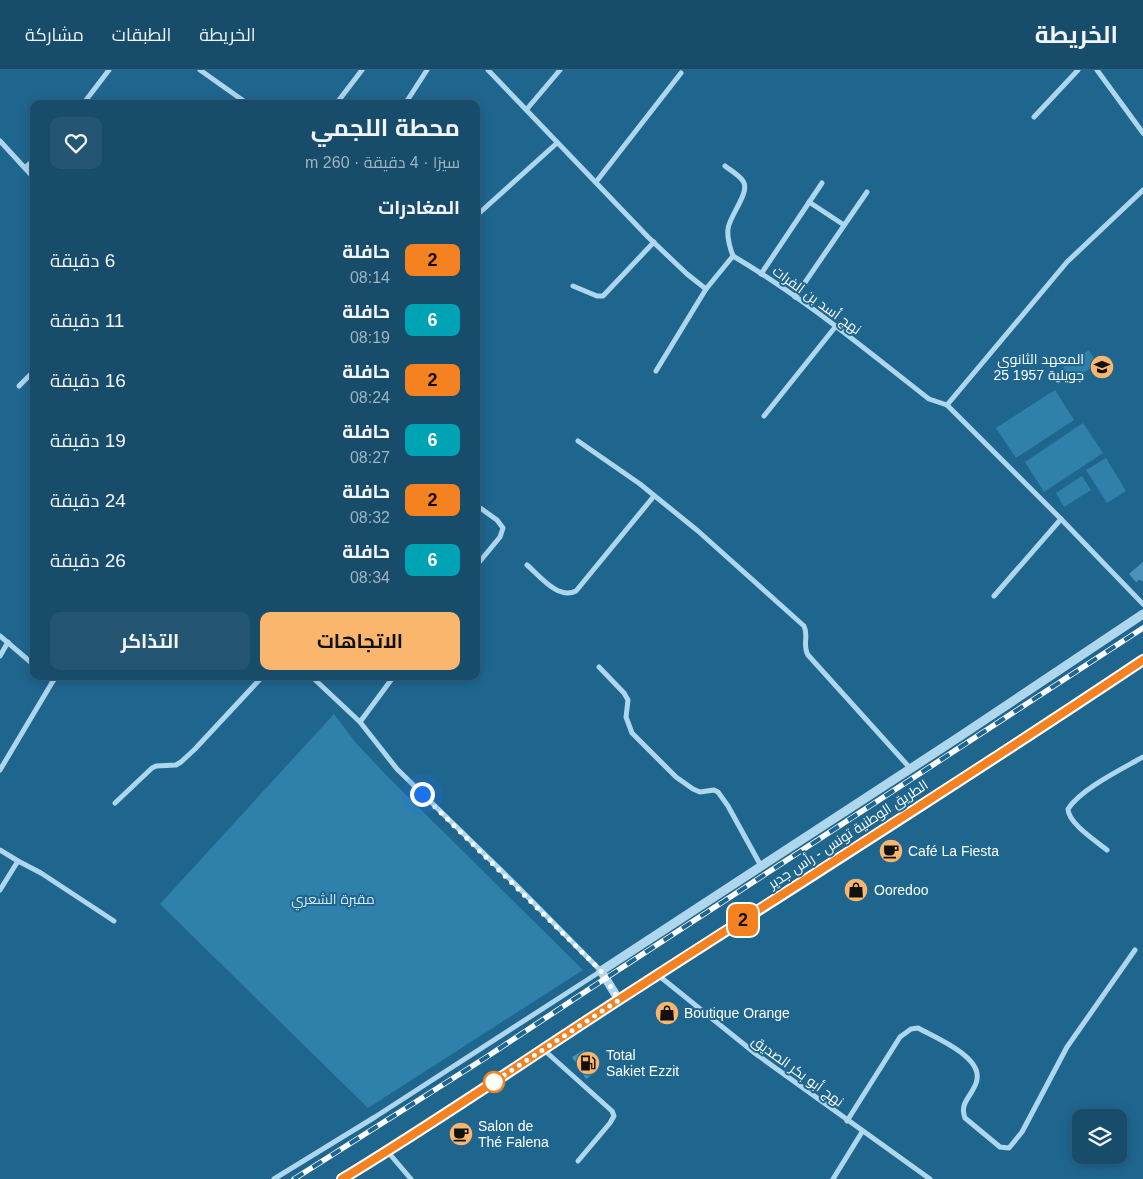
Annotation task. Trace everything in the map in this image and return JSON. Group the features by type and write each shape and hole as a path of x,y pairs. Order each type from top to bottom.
{"main road":[{"name":"الطريق الوطنية تونس - رأس جدير","path":"342,1179 968,776 1143,660"}],"street":[{"path":"86,100 109,70"},
{"path":"200,70 238,100"},
{"path":"208,76 212,70"},
{"path":"339,100 362,70"},
{"path":"408,100 427,70"},
{"path":"488,70 654,242 687,274 706,289"},
{"path":"527,109 560,70"},
{"path":"1034,117 1078,70"},
{"path":"1097,70 1143,133"},
{"path":"596,182 681,73"},
{"path":"480,212 557,143"},
{"path":"1,144 30,172"},
{"path":"26,167 30,164"},
{"path":"656,372 706,289 733,256 727,231 745,186 743,180 725,166"},
{"path":"761,274 822,183"},
{"path":"947,405 1068,262 1143,190"},
{"path":"796,297 867,192"},
{"path":"809,202 844,225"},
{"path":"573,286 597,296 603,296 654,242"},
{"name":"نهج أسد بن الفرات","path":"733,256 796,297 836,326 929,399 947,405 1143,604"},
{"path":"764,416 836,326"},
{"path":"19,386 30,374"},
{"path":"578,441 654,496 698,531 804,626 806,632 804,648 808,655 910,768"},
{"path":"527,565 562,593 571,594 654,496"},
{"path":"480,509 497,520 503,530 500,537 480,561"},
{"path":"994,596 1061,519"},
{"path":"274,1179 375,1117 601,971 910,768 962,736 1143,614"},
{"path":"0,636 30,661"},
{"path":"0,656 8,642"},
{"path":"599,666 628,700 626,717 632,733 676,778 700,792 714,790 718,792 728,806 761,866"},
{"path":"0,770 54,680"},
{"path":"115,803 152,768 176,765 181,762 259,680"},
{"path":"315,680 360,722 396,769 514,883 601,971 619,1000"},
{"path":"360,722 391,680"},
{"path":"1106,850 1077,825 1070,817 1068,809 1071,804 1093,786 1143,757"},
{"path":"0,850 41,873 114,921"},
{"path":"0,890 18,861"},
{"path":"847,1122 900,1038 911,1029 918,1028 970,1060 978,1077 976,1085 962,1112 965,1118 1000,1147 1009,1148 1022,1132 1067,1047 1135,950"},
{"name":"نهج أبو بكر الصديق","path":"658,975 743,1044 847,1122 930,1179"},
{"path":"544,1050 612,1111 614,1116 578,1161"},
{"path":"833,1179 862,1132"},
{"path":"387,1151 411,1179"}],"green space":[{"path":"1089,350 1097,364 1071,381 1063,367"},
{"path":"1055,390 1074,420 1016,458 996,428"},
{"path":"1083,423 1103,453 1044,492 1025,462"},
{"path":"1106,458 1126,491 1107,503 1086,470"},
{"path":"1082,476 1091,490 1064,507 1056,493"},
{"name":"مقبرة الشعري","path":"334,714 356,743 387,776 583,970 368,1108 160,904"}],"building":[{"path":"1143,562 1143,581 1139,580 1136,582 1129,574"},
{"path":"584,1050 597,1071 586,1079 572,1057"}],"railway":[{"path":"294,1179 485,1058 1143,628"}],"bus line":[{"name":"2","path":"342,1179 404,1141 619,1000 968,776 1143,660"}],"place":[{"name":"المعهد الثانوي 25 جويلية 1957","path":"1102,367"},
{"name":"Café La Fiesta","path":"891,851"},
{"name":"Ooredoo","path":"856,890"},
{"name":"Boutique Orange","path":"667,1013"},
{"name":"Total Sakiet Ezzit","path":"588,1063"},
{"name":"Salon de Thé Falena","path":"461,1134"}],"route":[{"path":"422,794 601,971 619,1000 486,1087 494,1082"}]}
